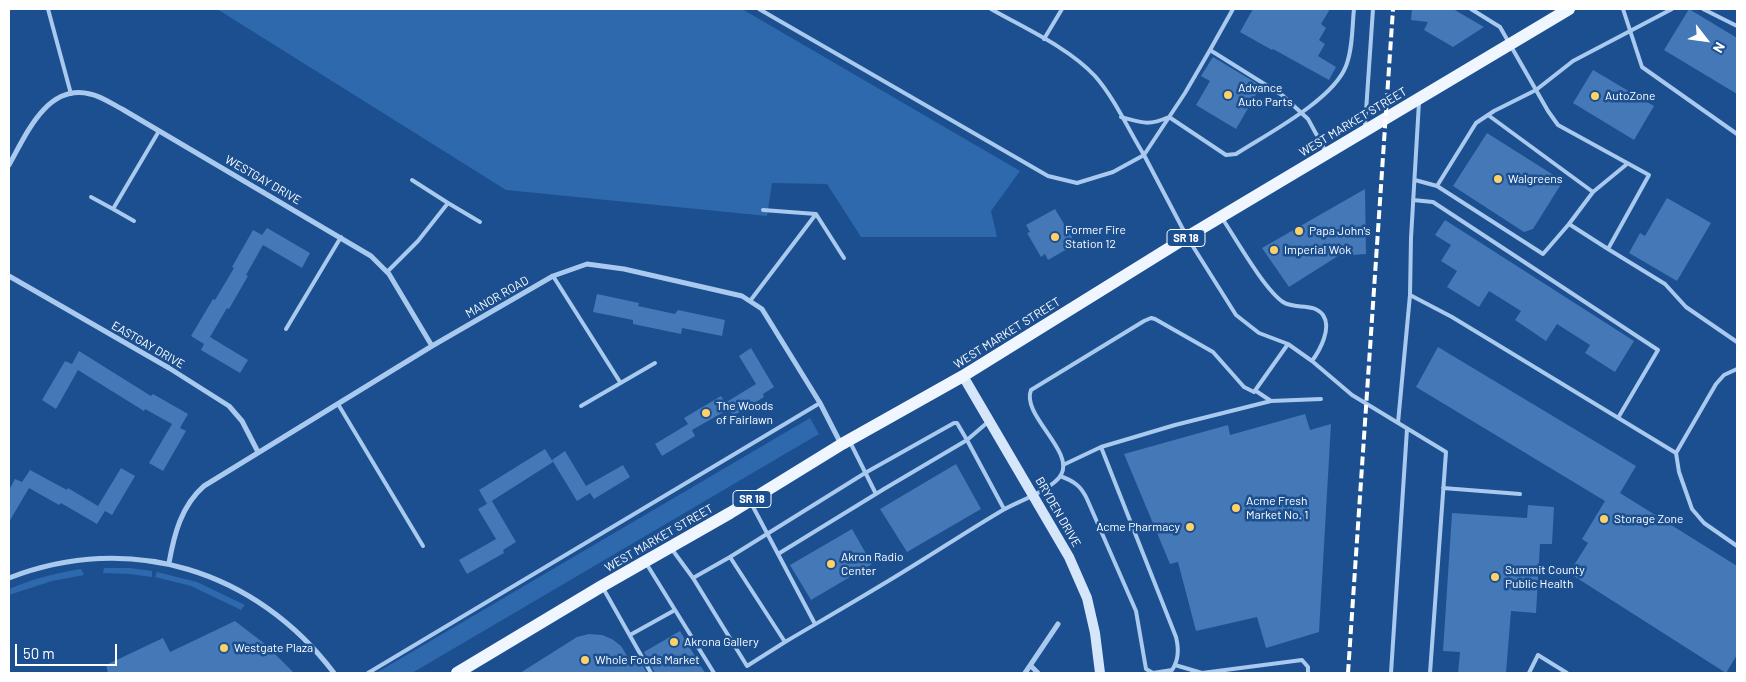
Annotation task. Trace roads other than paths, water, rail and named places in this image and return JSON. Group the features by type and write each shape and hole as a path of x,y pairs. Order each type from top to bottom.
{"main road":[{"name":"WEST MARKET STREET","path":"457,673 749,501 845,442 963,376 1187,237 1569,9"}],"street":[{"name":"WESTGAY DRIVE","path":"9,165 44,107 59,98 75,92 91,94 122,109 371,256 387,272 432,346"},
{"name":"MANOR ROAD","path":"169,563 174,535 181,515 195,493 204,486 432,346 553,276 587,264 624,269 742,296 762,309 845,442"},
{"name":"EASTGAY DRIVE","path":"9,276 169,368 229,406 242,421 258,452"},
{"name":"BRYDEN DRIVE","path":"963,376 1069,556 1087,598 1095,633 1100,673"},
{"path":"9,578 53,564 94,558 123,558 169,563 232,587 270,610 304,638 334,673"},
{"path":"1025,673 1058,624"},
{"path":"1031,666 1038,673"}],"lane":[{"path":"48,9 71,94"},
{"path":"759,9 1048,176 1077,183 1113,172 1144,155 1185,93 1234,9"},
{"path":"991,9 1077,60 1094,75 1105,89 1144,155 1187,237 1236,315 1259,333 1288,344 1352,395 1446,452 1430,673"},
{"path":"1044,39 1062,9"},
{"path":"1169,117 1226,155 1236,154 1320,100 1328,91 1345,70 1351,50 1354,9"},
{"path":"1365,130 1373,9"},
{"path":"1471,9 1500,27 1558,125 1649,175 1608,249"},
{"path":"1623,9 1642,67 1737,134"},
{"path":"1438,186 1476,123 1536,90 1573,61 1632,32 1672,9"},
{"path":"1703,9 1737,26"},
{"path":"1210,50 1282,95 1308,119 1327,154"},
{"path":"1398,423 1410,295 1419,98"},
{"path":"1488,115 1593,192"},
{"path":"1121,117 1154,124 1169,117"},
{"path":"113,209 159,131"},
{"path":"1414,180 1438,186 1543,254 1593,192 1627,164"},
{"path":"412,180 480,222"},
{"path":"91,197 134,222"},
{"path":"1413,200 1433,202 1658,350 1618,418"},
{"path":"387,272 418,242 448,203"},
{"path":"763,210 816,214"},
{"path":"816,214 844,258"},
{"path":"750,301 816,214"},
{"path":"1222,217 1267,285 1285,304 1312,307 1323,315 1326,324 1322,346 1312,362"},
{"path":"1569,224 1664,284 1686,307 1737,342"},
{"path":"286,329 341,237"},
{"path":"553,276 620,382"},
{"path":"1410,295 1452,317 1676,453"},
{"path":"670,546 693,578 747,666 1004,509 1034,495 1060,476 1063,465 1062,458 1029,400 1031,390 1144,321 1151,318 1213,352 1244,387 1250,392 1256,391 1271,401"},
{"path":"1256,391 1288,344"},
{"path":"581,406 655,363"},
{"path":"1737,369 1724,374 1716,384 1676,453 1679,472 1692,509 1704,524 1737,546"},
{"path":"1063,465 1101,447 1175,425 1271,401 1321,399"},
{"path":"338,404 423,546"},
{"path":"368,673 820,404"},
{"path":"778,554 968,440 989,421"},
{"path":"693,578 865,473 954,423 960,426 1004,509"},
{"path":"1391,673 1408,428"},
{"path":"845,442 876,494"},
{"path":"1060,476 1076,483 1082,488 1087,499 1136,611 1146,669 1152,673 1172,670 1175,665 1178,646 1176,637 1101,447"},
{"path":"1443,488 1520,494"},
{"path":"749,501 816,624"},
{"path":"730,556 785,642"},
{"path":"645,561 714,673"},
{"path":"602,586 651,673"},
{"path":"630,635 675,610"},
{"path":"1529,673 1538,655 1567,673"},
{"path":"1175,665 1202,673 1302,660 1308,667 1308,673"}],"railway":[{"path":"1348,673 1393,9"}],"place":[{"name":"Advance Auto Parts","path":"1228,95"},
{"name":"AutoZone","path":"1595,96"},
{"name":"Walgreens","path":"1498,179"},
{"name":"Papa John's","path":"1299,231"},
{"name":"Former Fire Station 12","path":"1055,237"},
{"name":"Imperial Wok","path":"1274,250"},
{"name":"The Woods of Fairlawn","path":"706,413"},
{"name":"Acme Fresh Market No. 1","path":"1236,508"},
{"name":"Storage Zone","path":"1604,519"},
{"name":"Acme Pharmacy","path":"1190,527"},
{"name":"Akron Radio Center","path":"831,564"},
{"name":"Summit County Public Health","path":"1495,577"},
{"name":"Akrona Gallery","path":"674,642"},
{"name":"Westgate Plaza","path":"224,648"},
{"name":"Whole Foods Market","path":"585,660"}]}
